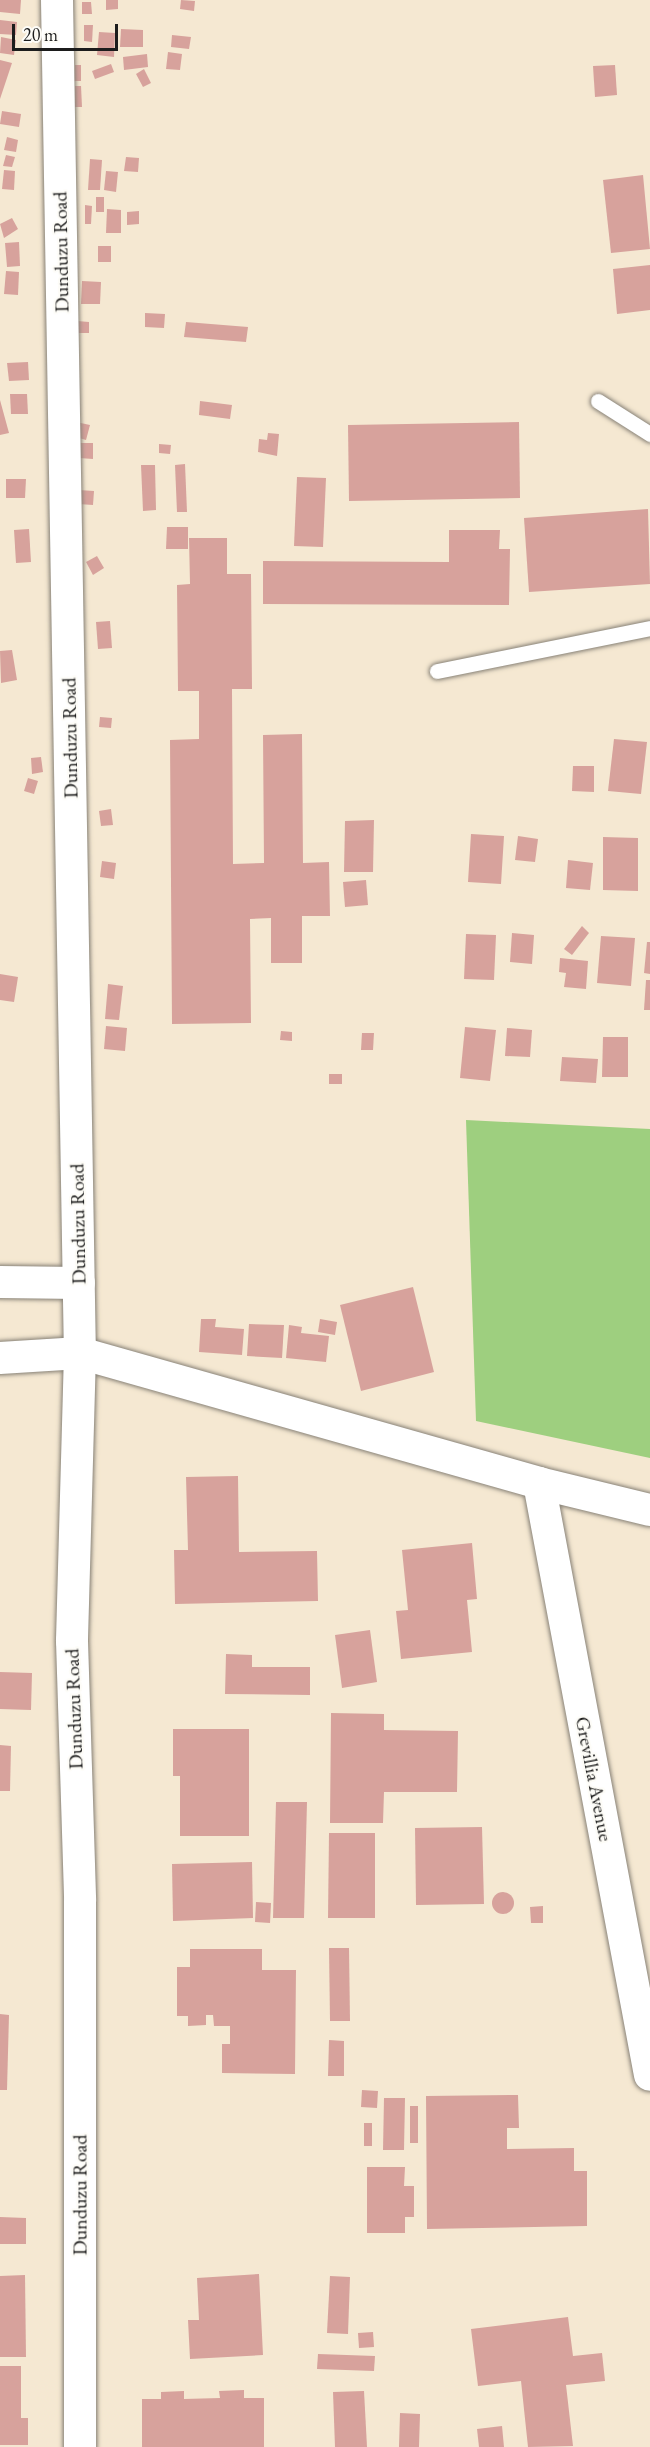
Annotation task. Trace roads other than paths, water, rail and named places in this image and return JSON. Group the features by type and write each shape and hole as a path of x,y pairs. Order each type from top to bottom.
{"street":[{"name":"Dunduzu Road","path":"57,0 80,1353 72,1641 80,1901 80,2447"},
{"path":"0,1282 79,1283"},
{"path":"0,1358 80,1353 538,1483 650,1510"},
{"name":"Grevillia Avenue","path":"538,1483 650,2075"}],"lane":[{"path":"598,401 650,434"},
{"path":"437,671 650,628"}]}
